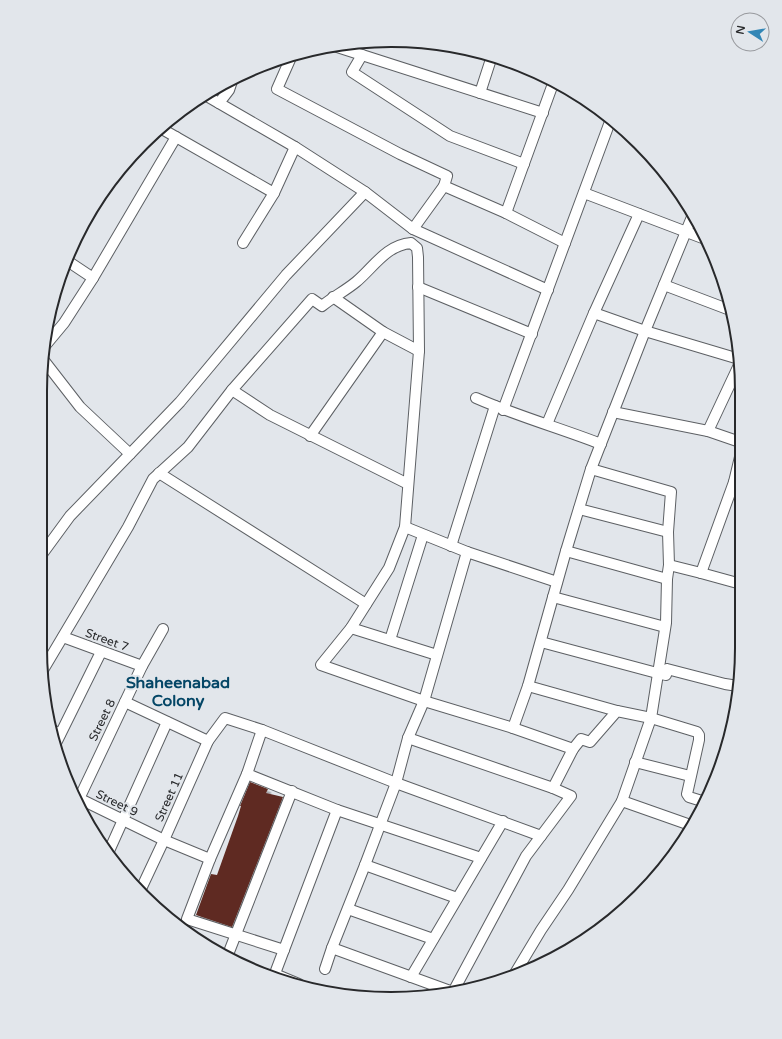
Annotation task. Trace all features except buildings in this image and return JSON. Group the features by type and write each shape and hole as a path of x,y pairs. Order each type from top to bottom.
{"street":[{"path":"346,50 543,113"},
{"path":"362,55 352,72 450,136 524,164"},
{"path":"480,93 490,62"},
{"path":"289,63 277,89 400,154 447,176 444,186 413,229"},
{"path":"219,103 230,87"},
{"path":"506,213 552,87"},
{"path":"211,98 295,147 365,192 413,229 548,290"},
{"path":"451,546 499,408 532,334 610,125"},
{"path":"165,131 274,193"},
{"path":"52,337 64,323 93,278 176,137"},
{"path":"243,243 274,193 295,147"},
{"path":"444,186 506,213 565,243"},
{"path":"47,547 70,516 180,402 286,275 365,192"},
{"path":"584,193 699,237"},
{"path":"547,424 594,313 639,214"},
{"path":"513,728 528,686 591,469 645,330 690,221"},
{"path":"48,662 128,527 153,478 188,447 232,390 312,299 322,306 356,282 381,256 405,244 411,244 417,248 419,351 405,527 389,568 351,628 321,665 424,701 573,748"},
{"path":"71,264 93,278"},
{"path":"664,285 724,308"},
{"path":"418,287 532,334"},
{"path":"333,297 383,332 419,351"},
{"path":"594,313 733,357"},
{"path":"310,436 383,332"},
{"path":"48,366 80,407 130,454"},
{"path":"708,431 734,375"},
{"path":"232,390 270,414 310,436 408,484"},
{"path":"476,398 499,408 601,444"},
{"path":"613,412 708,431 735,440"},
{"path":"518,968 541,930 572,884 622,801 651,718 665,628 669,565 668,532 671,492 591,469"},
{"path":"159,473 366,604"},
{"path":"702,573 735,489"},
{"path":"579,509 668,532"},
{"path":"405,527 467,552 557,582"},
{"path":"390,640 423,534"},
{"path":"566,551 667,579"},
{"path":"325,970 332,948 396,783 408,738 424,701 467,552"},
{"path":"669,565 735,582"},
{"path":"553,598 665,628"},
{"path":"351,628 437,655"},
{"name":"Street 8","path":"79,794 126,702 142,666 163,629"},
{"name":"Street 7","path":"63,637 142,666"},
{"path":"541,642 657,673 666,675 667,669 733,685"},
{"path":"60,734 101,652"},
{"path":"528,686 617,712 651,718 697,732 699,735 699,740 687,794 689,797 700,800"},
{"path":"126,702 208,741"},
{"path":"553,788 573,748 582,739 590,742 617,712"},
{"name":"Street 11","path":"143,886 208,741 225,718 262,730"},
{"path":"111,847 167,722"},
{"path":"284,950 188,919 210,859 247,774 262,730 396,783 541,836"},
{"path":"408,738 553,788 570,796 526,856 457,985"},
{"path":"635,762 690,776"},
{"path":"247,774 380,826 481,858"},
{"path":"229,952 292,792"},
{"path":"622,801 687,823"},
{"name":"Street 9","path":"83,802 164,840 210,859"},
{"path":"275,972 337,810"},
{"path":"411,977 503,821"},
{"path":"365,866 457,898"},
{"path":"348,909 433,939"},
{"path":"332,948 442,988"}],"district":[{"name":"Shaheenabad Colony","path":"178,692"}]}
